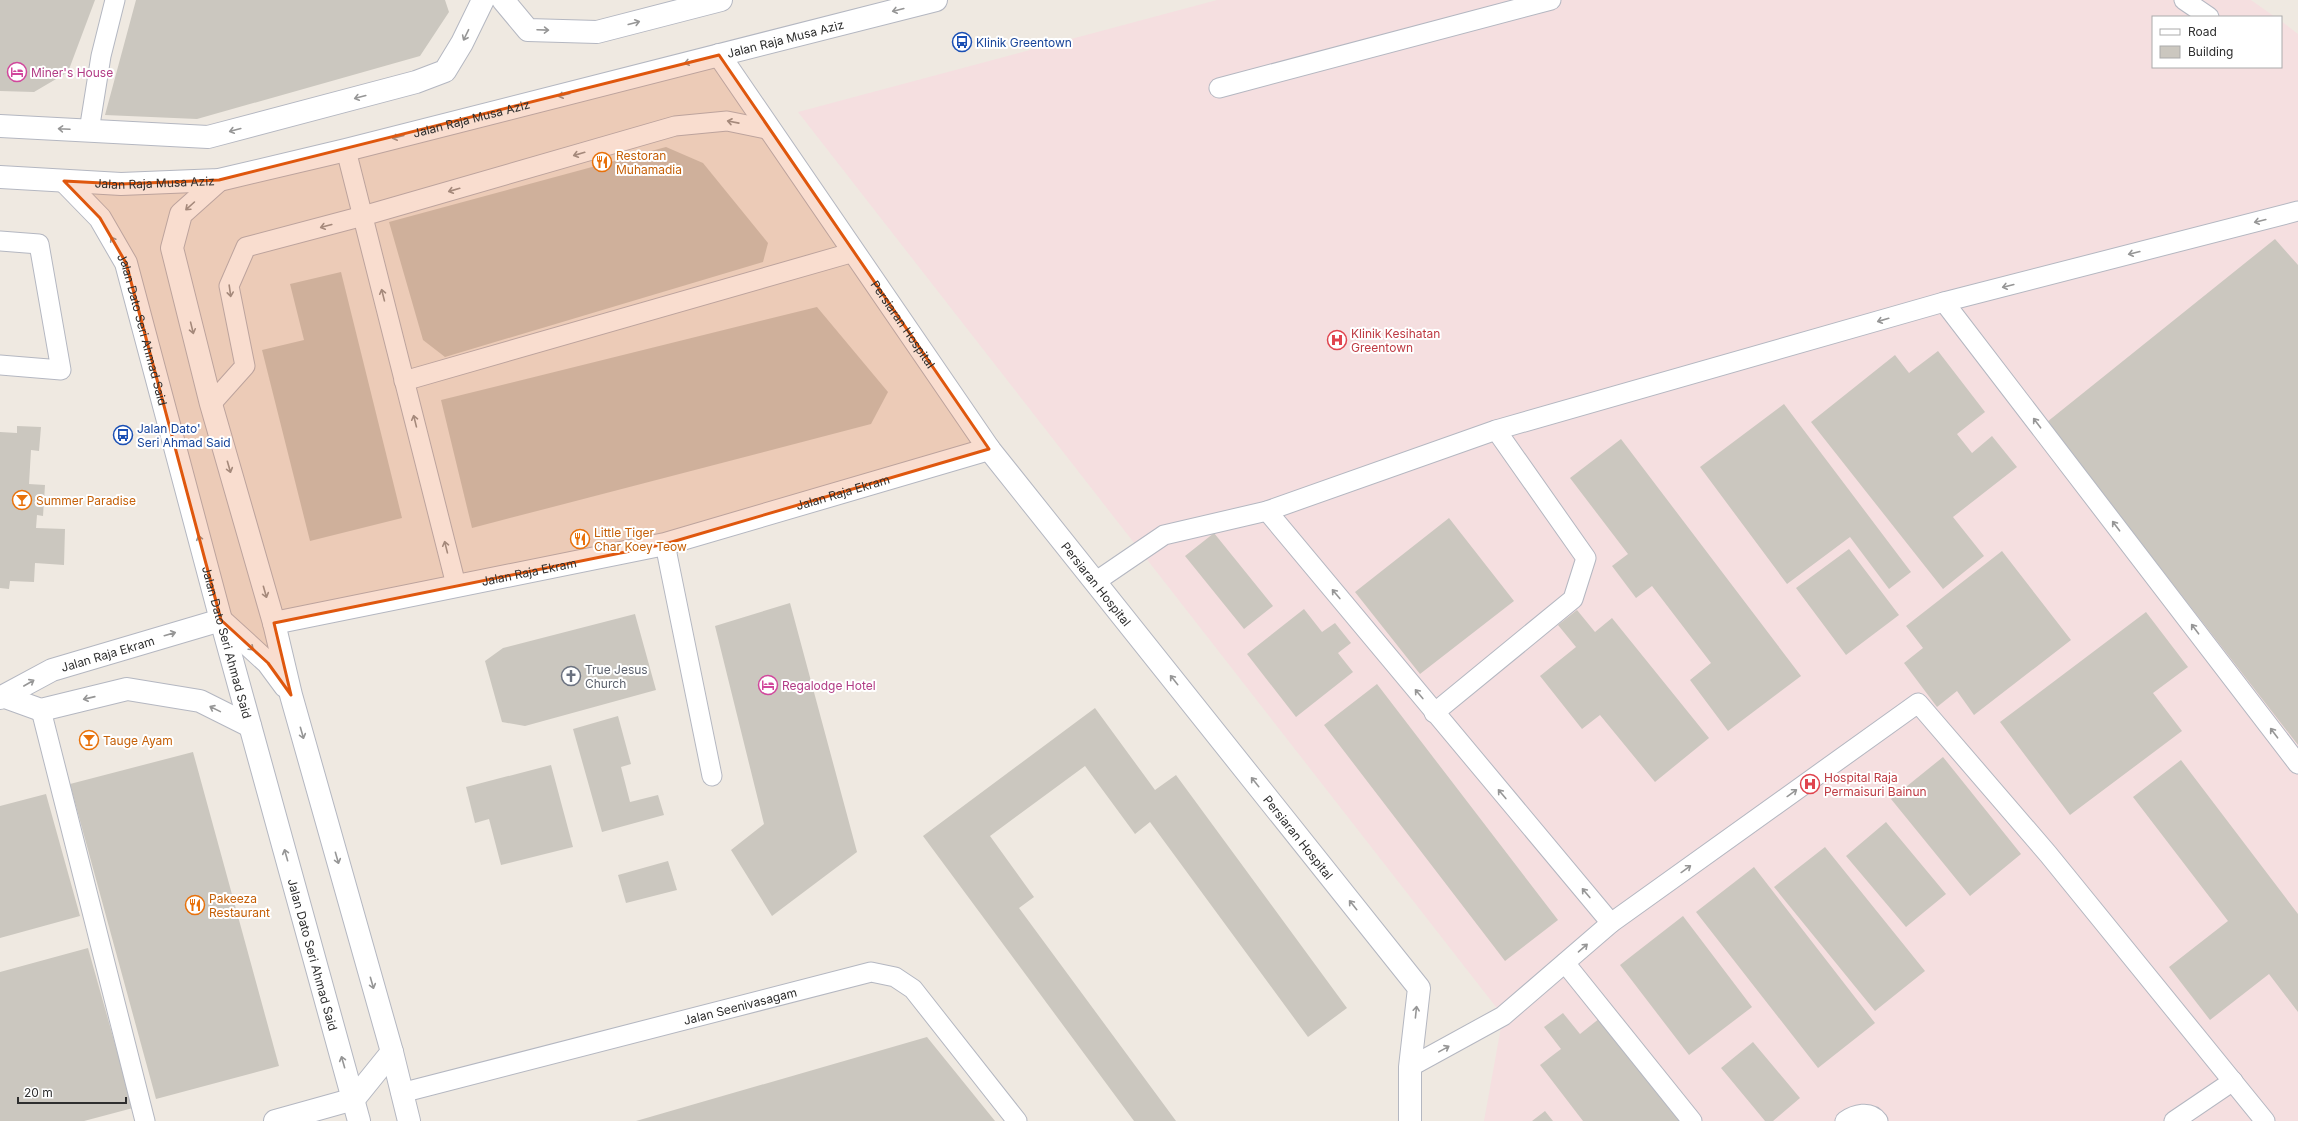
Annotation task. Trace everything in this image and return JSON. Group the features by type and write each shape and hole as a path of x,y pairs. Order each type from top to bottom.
{"main road":[{"path":"0,126 208,137 416,82 445,71 462,43 483,0"},
{"path":"503,0 528,30 596,32 721,0"},
{"name":"Jalan Raja Musa Aziz","path":"0,177 121,184 219,180 346,150 936,0"},
{"name":"Persiaran Hospital","path":"719,55 989,449 1419,988 1410,1068 1410,1121"},
{"name":"Jalan Dato Seri Ahmad Said","path":"64,180 100,218 126,263 220,620 359,1121"},
{"path":"219,180 182,214 172,248 211,404 274,623 291,695 392,1052 409,1121"},
{"name":"Jalan Raja Ekram","path":"274,623 456,585 665,544 989,449"},
{"path":"220,620 268,663 291,695"},
{"name":"Jalan Raja Ekram","path":"3,697 52,670 220,620"},
{"path":"3,697 41,710 127,689 200,701 250,726"},
{"path":"275,1121 354,1099 392,1052"}],"lane":[{"path":"89,131 101,56 115,0"},
{"path":"1219,88 1551,0"},
{"path":"2184,0 2208,16"},
{"path":"211,404 245,366 229,286 246,247 363,216 675,126 727,121 771,130"},
{"path":"346,150 456,585"},
{"path":"1095,582 1164,535 1268,511 1496,430 1944,302 2298,211"},
{"path":"0,241 39,244 61,370 0,366"},
{"path":"404,381 854,252"},
{"path":"1944,302 2298,764"},
{"path":"1434,713 1573,599 1586,558 1496,430"},
{"path":"1268,511 1434,713 1611,923"},
{"path":"665,544 712,776"},
{"path":"1410,1068 1503,1016 1611,923 1918,703 2048,854 2265,1121"},
{"path":"41,710 145,1121"},
{"path":"1565,963 1692,1121"},
{"name":"Jalan Seenivasagam","path":"401,1093 871,972 895,977 913,989 1018,1121"},
{"path":"2174,1121 2233,1081"},
{"path":"1845,1121 1862,1113 1875,1116 1878,1121"}],"highlighted area":[{"path":"719,55 989,449 665,544 274,623 291,695 268,663 221,620 126,263 100,218 64,181 121,184 219,180"}],"shaded area":[{"name":"Hospital Raja Permaisuri Bainun","path":"1217,0 2251,0 2274,16 2152,16 2152,68 2282,68 2282,22 2298,34 2298,1121 1484,1121 1503,1016 798,112"}],"building":[{"path":"0,0 95,0 68,72 34,92 0,91"},
{"path":"136,0 445,0 449,12 420,56 197,119 105,115"},
{"path":"666,147 703,163 768,243 763,262 445,357 423,340 389,222"},
{"path":"2275,239 2298,265 2298,745 2047,422"},
{"path":"341,272 402,518 310,541 262,350 304,340 290,284"},
{"path":"817,307 888,392 871,424 472,528 441,400"},
{"path":"1938,351 1985,412 1957,434 1972,453 1992,436 2017,467 1953,517 1984,556 1943,589 1811,422 1895,355 1909,373"},
{"path":"1784,404 1911,572 1889,589 1850,537 1787,584 1700,467"},
{"name":"Summer Paradise","path":"17,426 41,427 39,451 31,450 29,484 45,485 43,516 37,515 36,528 65,529 64,565 35,563 34,582 10,581 9,589 0,588 0,432 17,433"},
{"path":"1621,439 1801,676 1728,731 1690,680 1711,663 1652,586 1636,598 1612,566 1628,554 1570,478"},
{"path":"1449,518 1514,601 1420,674 1355,592"},
{"path":"1214,533 1273,606 1244,629 1185,556"},
{"path":"1849,549 1899,615 1846,655 1796,588"},
{"path":"2002,551 2071,640 1974,715 1957,691 1937,707 1904,663 1923,648 1906,626"},
{"path":"790,603 857,852 772,916 731,850 764,824 715,626"},
{"path":"1304,609 1322,632 1335,623 1351,643 1338,653 1353,672 1296,717 1247,654"},
{"path":"1577,610 1595,632 1612,618 1709,738 1655,782 1600,715 1582,729 1540,676 1576,647 1558,625"},
{"path":"2146,612 2188,667 2153,693 2182,731 2070,815 2000,722"},
{"name":"True Jesus Church","path":"635,614 656,690 525,726 502,722 485,661 503,648"},
{"path":"1377,684 1558,920 1505,961 1324,725"},
{"path":"1095,708 1155,790 1176,775 1347,1008 1308,1037 1150,822 1135,834 1085,766 990,836 1034,897 1019,908 1176,1121 1134,1121 923,836"},
{"path":"618,716 631,764 621,767 630,802 658,795 664,815 602,832 573,729"},
{"path":"193,752 279,1066 156,1099 70,784"},
{"path":"1943,757 2021,854 1970,896 1891,799"},
{"path":"2181,760 2298,914 2298,1012 2269,974 2210,1020 2169,967 2228,921 2133,797"},
{"path":"551,765 573,847 501,865 489,819 475,823 466,787"},
{"path":"46,794 80,916 0,938 0,806"},
{"path":"1886,822 1946,894 1906,927 1846,856"},
{"path":"1825,847 1925,971 1875,1011 1774,887"},
{"path":"668,861 677,890 626,903 618,875"},
{"path":"1754,867 1875,1023 1818,1068 1696,912"},
{"path":"1683,916 1752,1007 1689,1055 1620,965"},
{"path":"88,948 133,1108 84,1121 0,1121 0,972"},
{"path":"1563,1013 1580,1034 1600,1018 1679,1121 1583,1121 1540,1065 1561,1049 1544,1027"},
{"path":"927,1037 995,1121 636,1121"},
{"path":"1753,1042 1800,1098 1773,1121 1765,1121 1721,1068"},
{"path":"1545,1111 1553,1121 1532,1121"}],"place":[{"name":"Klinik Greentown","path":"962,42"},
{"name":"Miner's House","path":"17,72"},
{"name":"Restoran Muhamadia","path":"602,162"},
{"name":"Klinik Kesihatan Greentown","path":"1337,340"},
{"name":"Jalan Dato' Seri Ahmad Said","path":"123,435"},
{"name":"Summer Paradise","path":"22,500"},
{"name":"Little Tiger Char Koey Teow","path":"580,539"},
{"name":"True Jesus Church","path":"571,676"},
{"name":"Regalodge Hotel","path":"768,685"},
{"name":"Tauge Ayam","path":"89,740"},
{"name":"Hospital Raja Permaisuri Bainun","path":"1810,784"},
{"name":"Pakeeza Restaurant","path":"195,905"}]}
